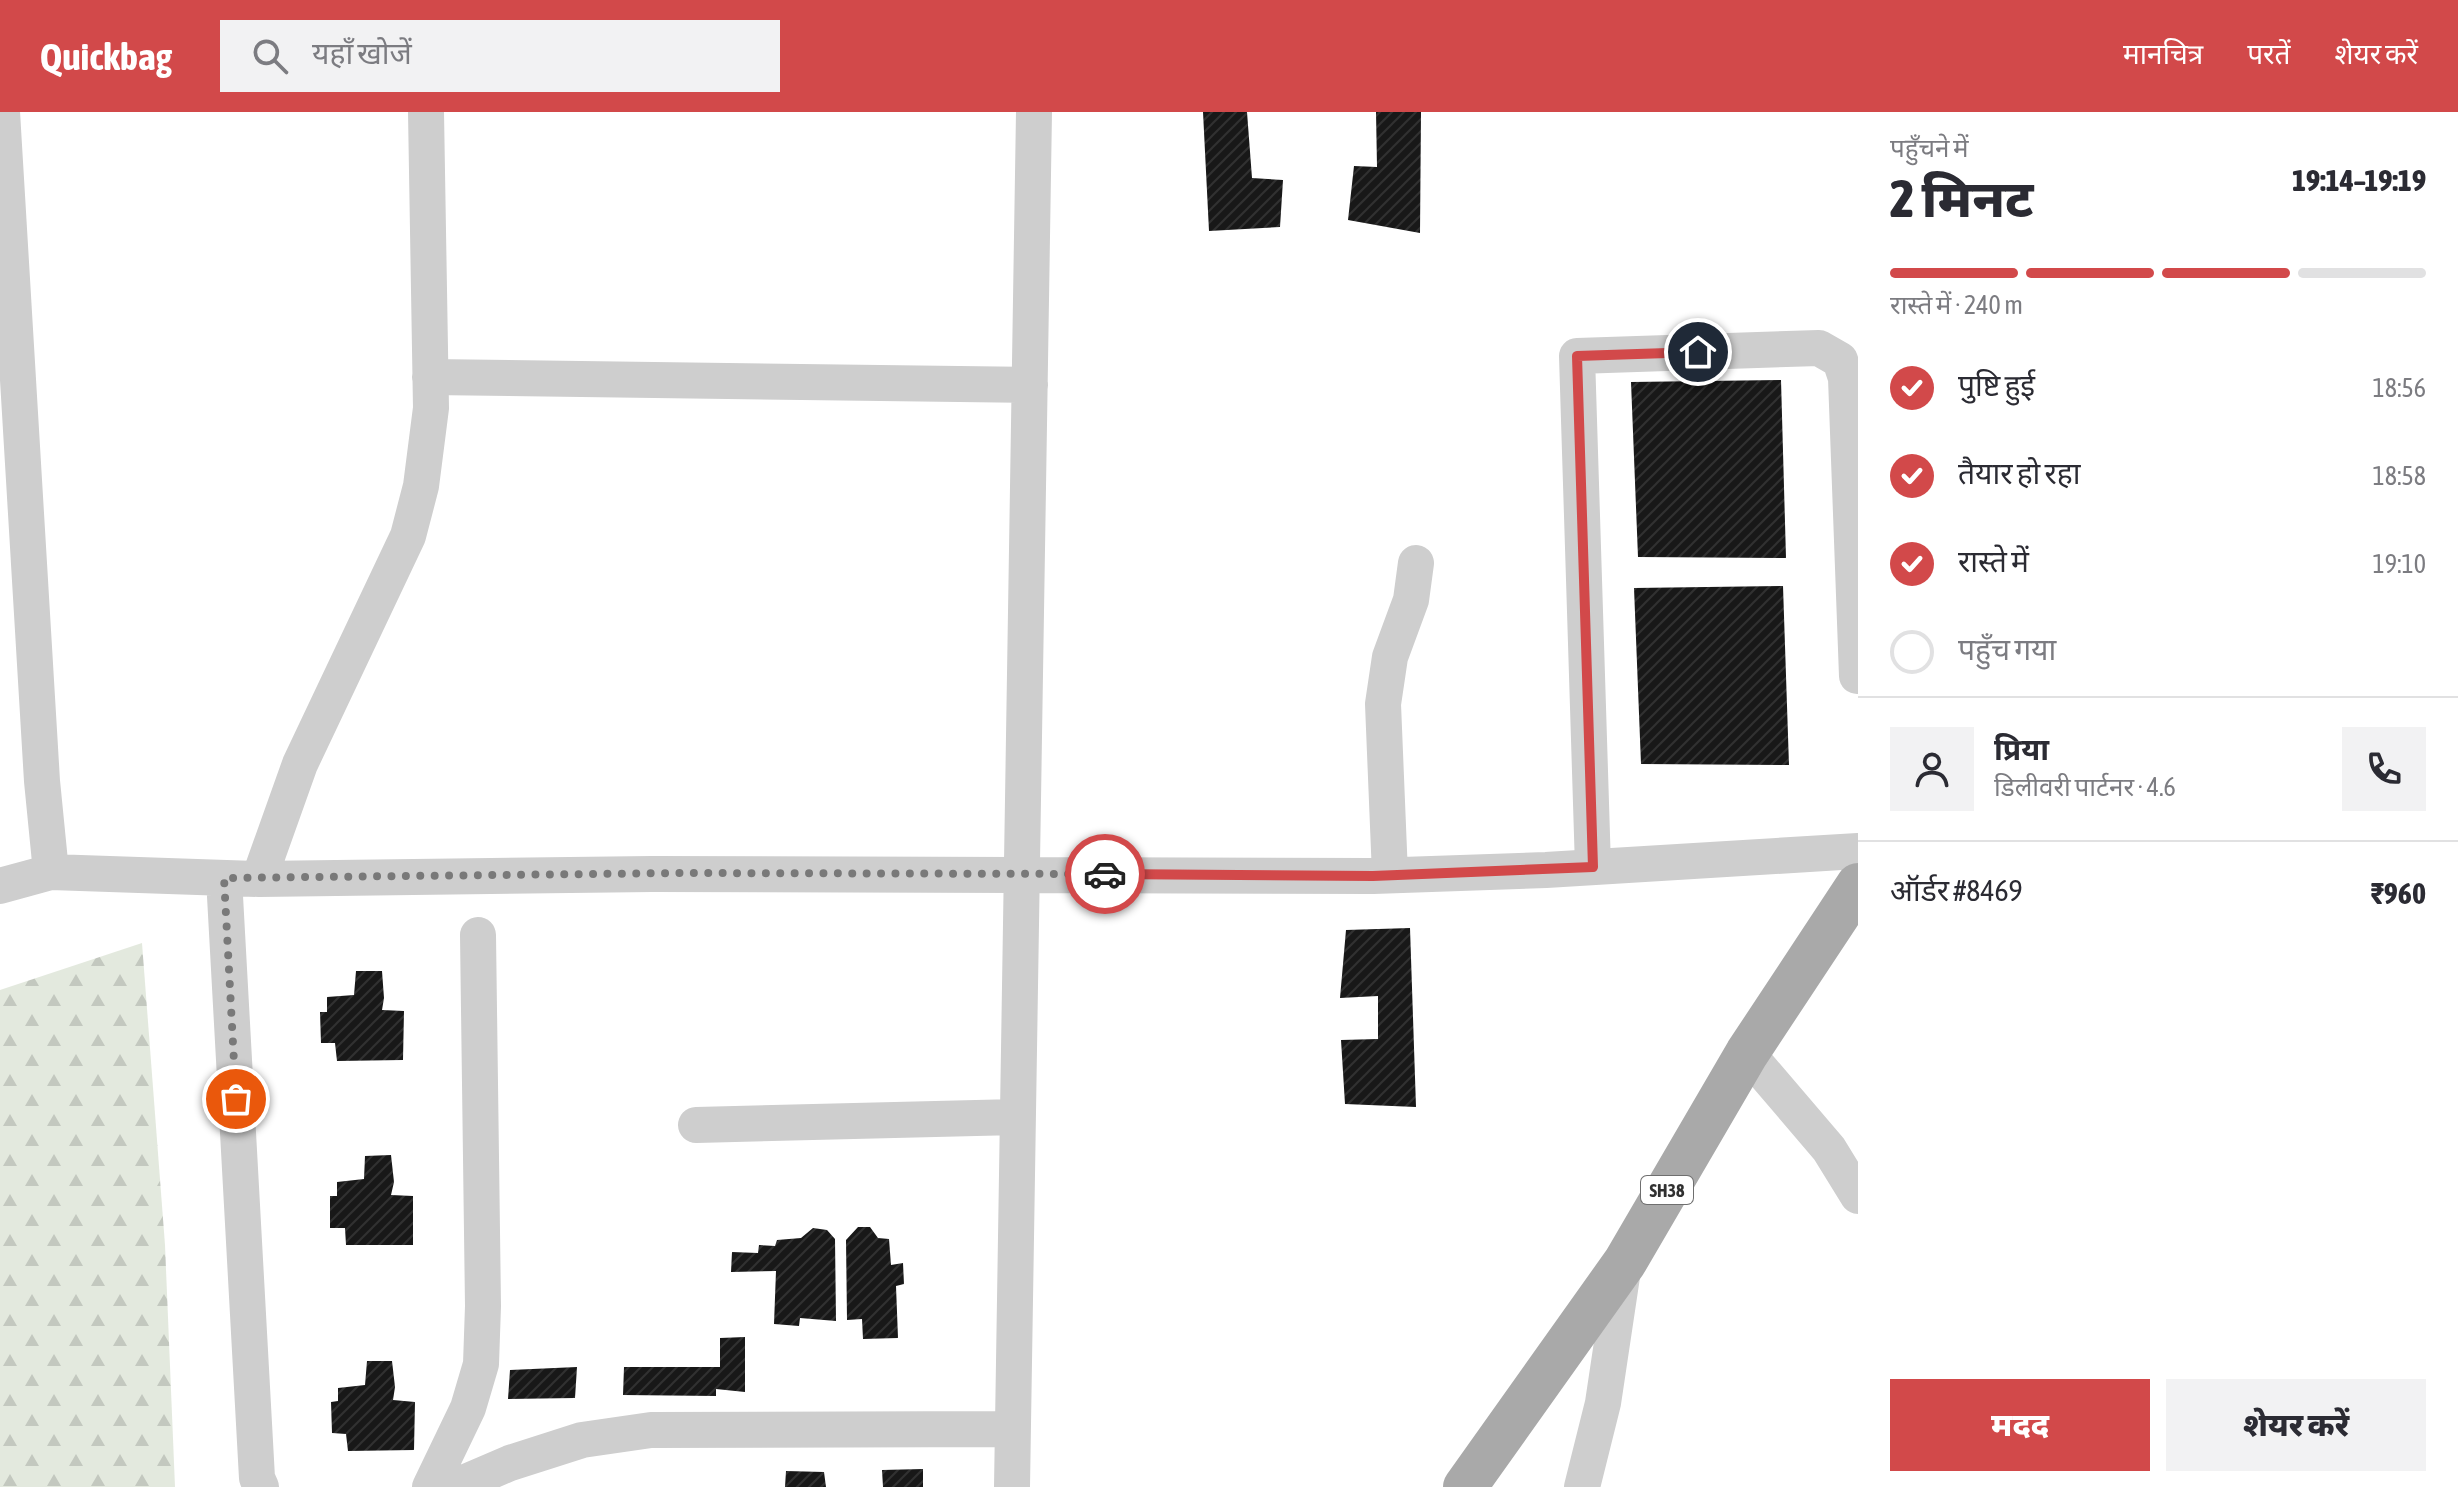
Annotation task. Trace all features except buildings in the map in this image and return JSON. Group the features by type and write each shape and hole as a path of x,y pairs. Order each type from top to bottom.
{"main road":[{"name":"SH38","path":"1465,1487 1625,1262 1747,1053 1858,885"}],"street":[{"path":"2,112 42,781 51,872"},
{"path":"261,1487 257,1478 241,878 300,764 408,536 421,486 431,408 426,112"},
{"path":"1012,1487 1034,112"},
{"path":"1593,867 1577,356 1819,348 1840,360 1846,378 1857,676"},
{"path":"430,377 1030,385"},
{"path":"1390,875 1383,704 1390,657 1411,600 1416,563"},
{"path":"0,886 51,872 241,878 668,873 1390,875 1593,867 1858,851"},
{"path":"430,1487 468,1408 481,1364 483,1292 478,935"},
{"path":"1747,1053 1829,1149 1858,1196"},
{"path":"696,1125 1017,1117"},
{"path":"1582,1487 1603,1403 1625,1262"},
{"path":"454,1487 510,1463 582,1440 651,1430 1012,1429"}],"green space":[{"path":"142,943 165,1245 175,1487 0,1487 0,990"}],"way so far":[{"path":"236,1099 224,878 683,873 1105,874"}],"route":[{"path":"1105,874 1373,876 1593,867 1577,356 1698,352"}]}
